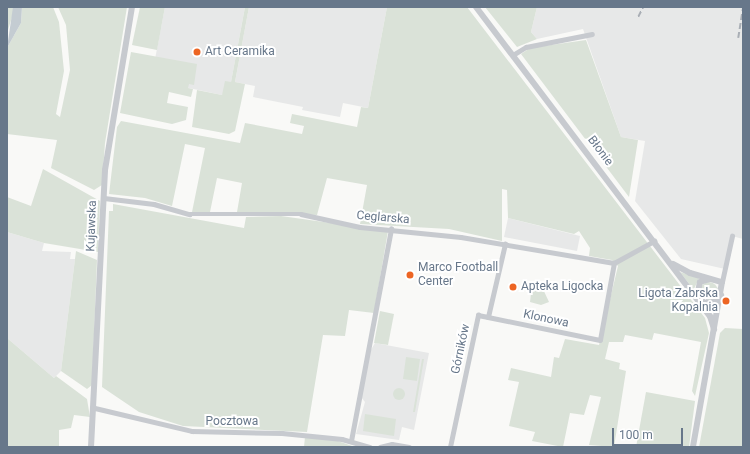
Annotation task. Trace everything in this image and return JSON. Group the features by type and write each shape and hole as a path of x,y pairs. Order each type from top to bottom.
{"street":[{"name":"Kujawska","path":"91,447 95,408 104,198 109,138 132,7"},
{"name":"Błonie","path":"476,7 669,260 712,319 714,329"},
{"path":"513,55 526,47 592,34"},
{"name":"Ceglarska","path":"104,198 154,204 190,214 301,214 360,227 391,229 505,244 614,263"},
{"path":"351,441 391,229"},
{"path":"693,447 721,295 722,282 732,236"},
{"path":"614,263 654,241"},
{"name":"Górników","path":"450,447 478,315 488,317 505,244"},
{"name":"Błonie","path":"669,260 682,270 722,282"},
{"name":"Klonowa","path":"488,317 600,340 614,263"},
{"path":"710,279 698,286 698,300 711,303 721,295"},
{"name":"Pocztowa","path":"95,408 192,431 262,431 351,441 370,447"},
{"path":"380,447 392,444 409,447"}],"shaded area":[{"path":"7,7 13,7 14,11 7,33"},
{"path":"13,7 22,7 21,23 7,48"},
{"path":"22,7 53,7 59,22 64,71 56,114 60,117 70,70 66,25 58,7 127,7 105,143 102,185 94,190 51,168 57,140 7,134 7,48 21,23"},
{"path":"140,7 165,7 157,50 132,45"},
{"name":"Art Ceramika","path":"165,7 245,7 231,82 222,95 151,80"},
{"path":"245,7 249,7 235,82 245,84 235,131 229,134 192,127 197,90 222,95 225,81 231,82"},
{"path":"249,7 387,7 368,108 343,103 340,117 302,110 303,107 253,97 255,86 235,82"},
{"path":"387,7 467,7 705,318 709,333 695,396 692,391 701,342 654,333 652,340 625,335 623,342 609,342 605,359 620,363 619,369 626,371 614,447 589,445 601,397 590,395 584,415 570,413 563,447 532,441 535,432 509,426 519,382 508,380 511,368 551,377 554,357 559,358 565,339 599,345 618,266 612,260 589,256 590,248 579,231 574,234 508,218 507,190 502,189 502,241 449,229 360,224 367,185 327,178 317,215 237,212 242,183 217,178 210,212 192,212 205,148 185,144 172,206 145,198 109,194 117,127 121,121 240,143 245,123 302,134 304,126 290,123 292,114 357,127 361,107 368,108"},
{"path":"485,7 537,7 531,32 537,39 517,47"},
{"path":"537,7 743,7 743,239 732,236 725,269 681,259 635,201 645,141 621,137 583,29 537,39 531,32"},
{"path":"586,40 621,137 638,140 629,197 521,54 530,48"},
{"path":"131,52 197,64 194,85 189,84 188,88 193,89 191,97 169,92 167,103 188,107 186,120 172,124 120,113"},
{"path":"43,169 100,201 98,252 44,243 7,232 7,197 31,206"},
{"path":"113,204 244,228 246,217 281,216 388,231 374,313 349,310 345,336 323,335 307,432 183,426 139,412 102,387 109,211 113,211"},
{"path":"508,218 580,236 577,251 504,237"},
{"path":"7,232 44,243 42,251 71,252 70,259 75,259 61,371 54,378 7,338"},
{"path":"76,251 97,260 92,385 87,389 61,371"},
{"path":"680,272 699,278 694,289 693,289"},
{"path":"705,282 713,282 718,287 716,298 713,300 705,300 700,295 700,287"},
{"path":"532,285 542,287 549,302 541,305 530,302"},
{"path":"380,311 394,314 388,345 374,343"},
{"path":"725,328 743,329 743,447 699,447 720,333"},
{"path":"7,338 54,378 56,376 87,399 90,417 74,415 71,428 59,430 59,447 7,447"},
{"path":"375,343 429,353 414,430 402,427 399,440 356,434 365,402 361,397 369,353"},
{"path":"406,357 420,359 417,381 403,379"},
{"path":"422,359 424,359 415,412 413,412"},
{"path":"397,388 401,388 405,394 401,400 397,400 393,396 393,392"},
{"path":"646,392 695,401 689,447 636,447"},
{"path":"365,414 396,419 394,436 363,431"},
{"path":"305,437 338,441 355,447 304,447"}],"railway":[{"path":"638,17 643,7"},
{"path":"738,38 743,8"}],"place":[{"name":"Art Ceramika","path":"197,52"},
{"name":"Marco Football Center","path":"410,275"},
{"name":"Apteka Ligocka","path":"513,287"},
{"name":"Ligota Zabrska Kopalnia","path":"726,301"}]}
